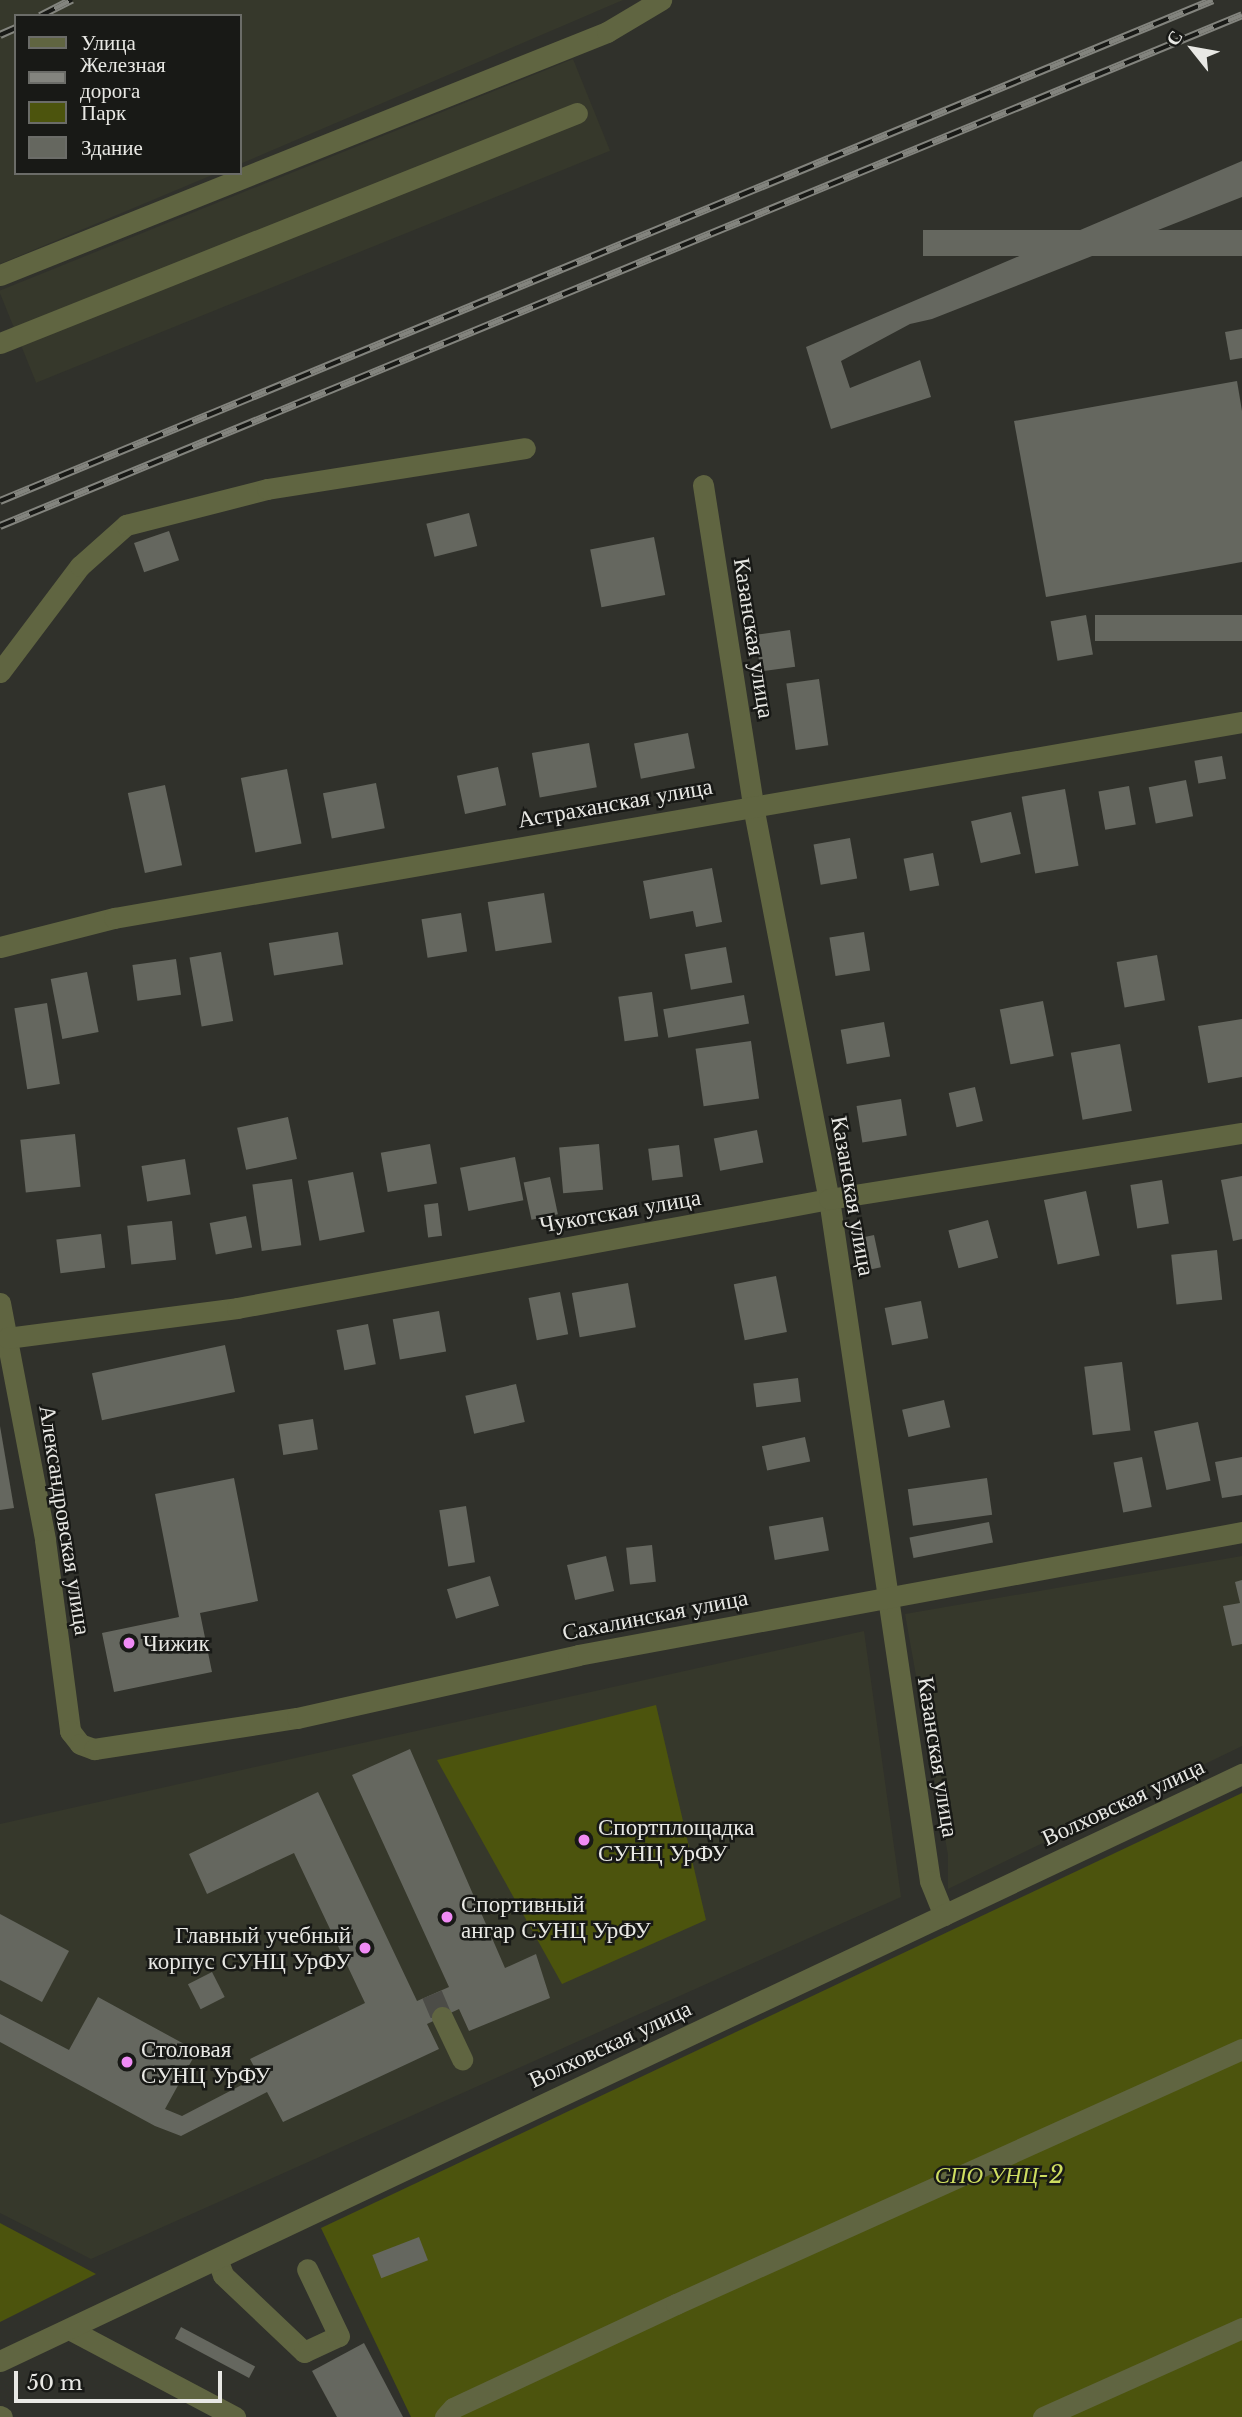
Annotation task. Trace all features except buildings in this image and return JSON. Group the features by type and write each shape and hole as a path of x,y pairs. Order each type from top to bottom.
{"street":[{"path":"0,275 607,32 661,0"},
{"path":"0,343 577,113"},
{"path":"0,672 80,566 126,525 267,489 525,447"},
{"name":"Казанская улица","path":"703,485 753,806 829,1199 930,1881 944,1915"},
{"name":"Астраханская улица","path":"0,947 114,919 1242,722"},
{"name":"Чукотская улица","path":"7,1338 237,1308 829,1199 1242,1133"},
{"name":"Александровская улица","path":"0,1303 46,1540 70,1731 80,1744"},
{"name":"Сахалинская улица","path":"80,1744 94,1749 297,1718 578,1655 853,1605 886,1595 1242,1532"},
{"name":"Волховская улица","path":"0,2361 1242,1774"},
{"path":"442,2017 462,2059"},
{"path":"445,2417 453,2408 676,2304 1242,2049"},
{"path":"217,2259 223,2275 304,2352 339,2336 307,2269"},
{"path":"1043,2417 1242,2328"},
{"path":"69,2329 235,2417"}],"shaded area":[{"path":"0,0 623,0 242,163 242,14 14,14 14,175 212,175 0,264"},
{"path":"573,59 610,151 36,383 0,291"},
{"path":"1242,1556 1242,1746 948,1889 948,1855 905,1614"},
{"path":"864,1631 901,1897 91,2259 0,2213 0,1824"}],"green space":[{"name":"Спортплощадка СУНЦ УрФУ","path":"656,1705 706,1920 562,1984 437,1760"},
{"name":"СПО УНЦ-2","path":"1242,1793 1242,2417 411,2417 321,2228"},
{"path":"0,2223 96,2274 0,2322"}],"tunnel":[{"path":"432,1994 442,2017"}],"railway":[{"path":"44,14 72,0"},
{"path":"0,501 1213,0"},
{"path":"0,526 1242,15"},
{"path":"0,35 14,29"}],"place":[{"name":"Чижик","path":"129,1643"},
{"name":"Спортплощадка СУНЦ УрФУ","path":"584,1840"},
{"name":"Спортивный ангар СУНЦ УрФУ","path":"447,1917"},
{"name":"Главный учебный корпус СУНЦ УрФУ","path":"365,1948"},
{"name":"Столовая СУНЦ УрФУ","path":"127,2062"}]}
